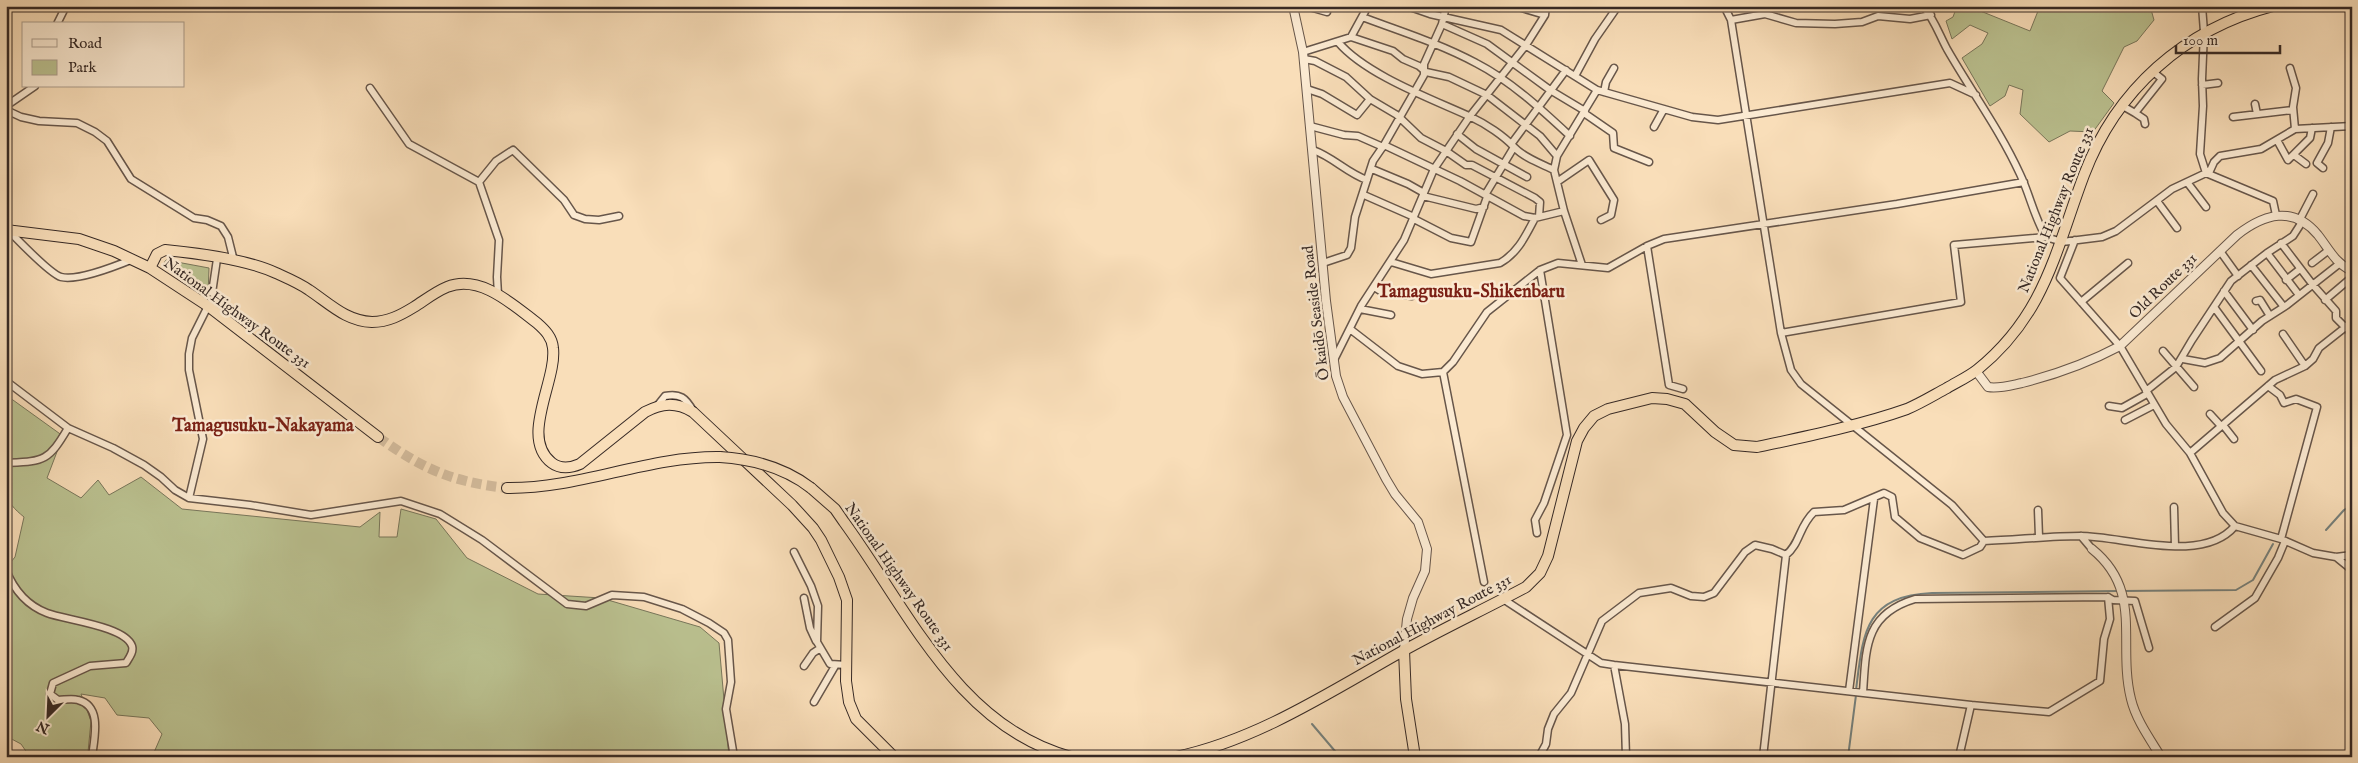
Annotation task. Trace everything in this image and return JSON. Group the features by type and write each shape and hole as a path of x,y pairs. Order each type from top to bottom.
{"highway":[{"name":"National Highway Route 331","path":"1176,757 1223,744 1278,720 1404,650 1526,587 1540,573 1545,564 1577,440 1594,416 1608,409 1652,398 1667,399 1685,404 1725,439 1734,444 1757,447 1849,425 1908,408 1976,371 2001,347 2032,308 2048,279 2096,146 2121,105 2152,71 2181,46 2204,32 2250,12 2273,6"},
{"name":"National Highway Route 331","path":"7,229 78,239 132,259 150,268 208,306 378,437"},
{"path":"150,268 157,254 165,250 234,261 274,272 301,285 344,316 364,321 380,322 395,318 445,288 454,285 478,285 498,295 536,323 551,340 552,363 538,437 543,453 554,465 568,467 580,464 645,412 657,406 676,404 693,412 792,505 821,540 839,577 847,600 847,691 852,710 861,724 894,757"},
{"name":"National Highway Route 331","path":"507,488 554,486 675,460 720,457 744,459 766,465 799,480 835,509 942,665 986,710 1044,753 1071,757"},
{"path":"1404,650 1406,699 1415,757"}],"street":[{"path":"58,22 66,6"},
{"name":"Ō kaidō Seaside Road","path":"1293,6 1303,55 1323,263 1334,360 1340,390 1395,494 1418,522 1424,535 1427,559 1425,571 1413,598 1407,619 1404,650"},
{"path":"1306,6 1327,12"},
{"path":"1352,37 1368,6"},
{"path":"1407,6 1443,21 1487,44 1613,133 1614,148 1649,162"},
{"path":"1323,263 1348,255 1351,248 1355,217 1364,195 1373,161 1424,75 1424,69 1432,44 1443,21 1446,6"},
{"path":"1515,6 1545,14"},
{"path":"1334,360 1360,309 1391,262 1414,218 1434,170 1470,116 1526,45 1545,14 1546,6"},
{"path":"1575,76 1595,38 1618,6"},
{"path":"1724,6 1731,20 1780,333 1791,370 1800,384 1849,425 1952,505 1984,541"},
{"path":"1923,6 1931,15 1947,48 2011,155 2024,182 2038,224 2046,237"},
{"path":"2202,6 2204,32 2202,85 2204,106 2200,154 2207,173 2273,201 2276,215 2301,221 2317,233 2339,264 2352,271"},
{"path":"1731,20 1765,14 1796,23 1835,24 1862,22 1878,16 1910,19 1931,15"},
{"path":"1362,17 1477,63 1539,107 1570,136"},
{"path":"1443,21 1495,28 1601,91 1692,117 1718,120 1950,83 1976,96"},
{"path":"1303,55 1352,37 1393,52 1424,69 1426,72 1450,77 1487,95 1540,136 1557,156"},
{"path":"1338,42 1346,52 1370,68 1414,91 1470,116 1554,170"},
{"path":"1303,55 1346,77 1370,99 1400,118 1420,138 1446,151 1466,165 1472,165 1540,202 1537,217 1521,244 1509,258 1500,263 1431,274 1391,262"},
{"path":"1582,265 1564,211 1554,170 1557,156 1601,91 1614,68"},
{"path":"2290,68 2296,88 2293,110 2295,129"},
{"path":"1364,195 1414,218 1451,238 1471,242 1494,178 1526,125 1566,70"},
{"path":"2135,113 2162,79 2152,71"},
{"path":"2202,85 2218,83"},
{"path":"31,88 6,108 20,117 39,121 77,123 95,132 107,141 131,179 194,218 207,220 221,226 228,237 234,261"},
{"path":"370,88 408,144 479,182 499,240 498,295"},
{"path":"1307,89 1322,94 1357,115 1370,99"},
{"path":"2255,104 2257,114"},
{"path":"2121,105 2144,119 2145,124"},
{"path":"1654,127 1664,109"},
{"path":"2233,117 2293,110"},
{"path":"1310,126 1344,135 1358,136 1383,146 1524,216 1537,217 1564,211"},
{"path":"1780,333 1961,302 1954,244 2046,237 2062,242 2116,232 2157,201 2187,182 2207,173 2220,156 2260,149 2295,129 2352,126"},
{"path":"2323,168 2317,163 2328,143 2332,127"},
{"path":"2277,140 2288,160 2310,138 2312,128"},
{"path":"1457,134 1476,149 1503,162 1527,177"},
{"path":"479,182 496,161 513,150 564,200 574,215 585,220 599,220 618,216"},
{"path":"1312,150 1331,159 1354,176 1367,180"},
{"path":"2294,154 2306,164"},
{"path":"1557,182 1589,160 1614,200 1611,215 1601,220"},
{"path":"1372,170 1408,184 1423,194 1476,209 1484,207"},
{"path":"1350,329 1398,366 1422,374 1443,372 1453,362 1487,312 1540,270 1558,263 1608,268 1647,246 1664,239 1897,204 2024,182"},
{"path":"2187,182 2206,207"},
{"path":"2109,406 2122,408 2147,392 2176,367 2231,281 2266,253 2293,236 2313,194"},
{"path":"2157,201 2177,228"},
{"name":"Old Route 331","path":"1976,371 1988,387 1999,388 2058,374 2080,366 2120,346 2220,251 2254,222 2276,215"},
{"path":"7,229 49,271 62,277 73,277 132,259"},
{"path":"2075,240 2060,278 2120,346 2166,424 2190,453 2223,513 2235,526 2283,540 2314,553 2336,557 2352,555"},
{"path":"2281,243 2325,300 2336,311 2336,318 2349,326 2352,336"},
{"path":"1647,246 1669,385 1684,389"},
{"path":"2312,263 2329,250"},
{"path":"2220,251 2238,276"},
{"path":"2266,253 2299,295"},
{"path":"212,293 217,258"},
{"path":"2081,302 2128,263"},
{"path":"2183,358 2205,363 2220,358 2270,316 2339,264"},
{"path":"2251,265 2284,307"},
{"path":"2286,280 2300,269"},
{"path":"1537,533 1535,520 1544,503 1567,435 1540,270"},
{"path":"2325,300 2352,279"},
{"path":"1374,288 1382,292 1412,296"},
{"path":"2224,291 2253,330"},
{"path":"2256,301 2260,300 2270,316"},
{"path":"189,498 203,439 189,370 189,354 192,338 208,306"},
{"path":"2214,307 2261,371"},
{"path":"1360,309 1391,315"},
{"path":"2190,453 2274,380 2306,366 2313,359 2319,348 2349,326"},
{"path":"2283,334 2306,366"},
{"path":"2163,351 2194,387"},
{"path":"1443,372 1484,582"},
{"path":"6,381 68,428 113,448 144,465 175,490 189,498 311,515 401,501 440,514 466,530 567,604 586,606 612,594 644,597 689,613 717,627 728,640 731,682 726,709 734,757"},
{"path":"2216,627 2255,598 2278,558 2317,407 2296,399 2284,403 2280,395 2268,386"},
{"path":"2125,420 2154,405"},
{"path":"2210,414 2234,439"},
{"path":"6,463 30,463 49,455 57,447 68,428"},
{"path":"1763,757 1786,555 1793,550 1805,521 1814,512 1844,510 1874,499 1884,493 1892,497 1895,517 1920,538 1946,550 1963,555 1980,547 1984,541"},
{"path":"1850,691 1874,499"},
{"path":"2174,507 2175,546"},
{"path":"2038,510 2039,537"},
{"path":"1984,541 2081,536 2158,546 2175,546 2197,544 2219,538 2228,534 2235,526"},
{"path":"2081,536 2106,561 2119,581 2123,598 2126,666 2131,701 2137,717 2161,757"},
{"path":"1538,757 1546,744 1548,729 1554,714 1571,692 1602,621 1639,593 1671,588 1691,596 1704,597 1714,593 1745,552 1755,545 1786,555"},
{"path":"794,552 811,586 818,606 818,646 804,666"},
{"path":"2336,557 2352,570"},
{"path":"6,570 17,593 28,602 47,613 91,623 127,638 132,647 131,655 126,663 90,666 53,682 50,687 50,694 58,700 78,700 92,710 95,718 92,757"},
{"path":"1503,599 1601,663 2048,712 2100,681 2104,640 2110,619 2108,597"},
{"path":"1862,692 1865,654 1874,626 1886,612 1898,604 1915,599 2108,597 2113,600 2123,598 2135,601 2149,648"},
{"path":"804,598 810,628 818,646 830,664 835,666 847,665"},
{"path":"1614,665 1625,724 1626,757"},
{"path":"814,702 835,666"},
{"path":"1959,757 1971,705"}],"green space":[{"path":"1957,6 1968,6 2030,31 2040,6 2150,6 2154,20 2137,41 2124,47 2102,91 2114,103 2093,132 2070,131 2049,142 2020,114 2023,90 2009,85 2005,96 1990,106 1962,58 1982,44 1988,33 1970,25 1952,39 1946,21 1953,17"},
{"path":"166,260 209,268 208,295 167,267 164,263"},
{"path":"6,395 63,436 47,478 81,498 98,480 109,495 141,477 182,509 360,527 380,512 379,537 397,537 401,509 436,519 467,558 538,594 601,598 700,627 719,643 729,757 152,757 162,734 149,718 117,715 105,698 81,694 91,721 88,752 81,757 30,757 21,744 6,736 6,568 15,557 24,517 12,506 6,491 6,469 14,463 6,458"}],"waterway":[{"path":"2326,530 2344,510 2352,505"},
{"path":"2123,591 2236,590 2253,580 2273,544"},
{"path":"1856,690 1865,635 1871,622 1880,610 1892,602 1909,596 1932,593 2118,591"},
{"path":"1848,757 1856,695"},
{"path":"1312,724 1340,757"}],"tunnel":[{"path":"378,437 409,458 454,478 507,488"}],"district":[{"name":"Tamagusuku-Shikenbaru","path":"1471,292"},
{"name":"Tamagusuku-Nakayama","path":"263,426"}]}
